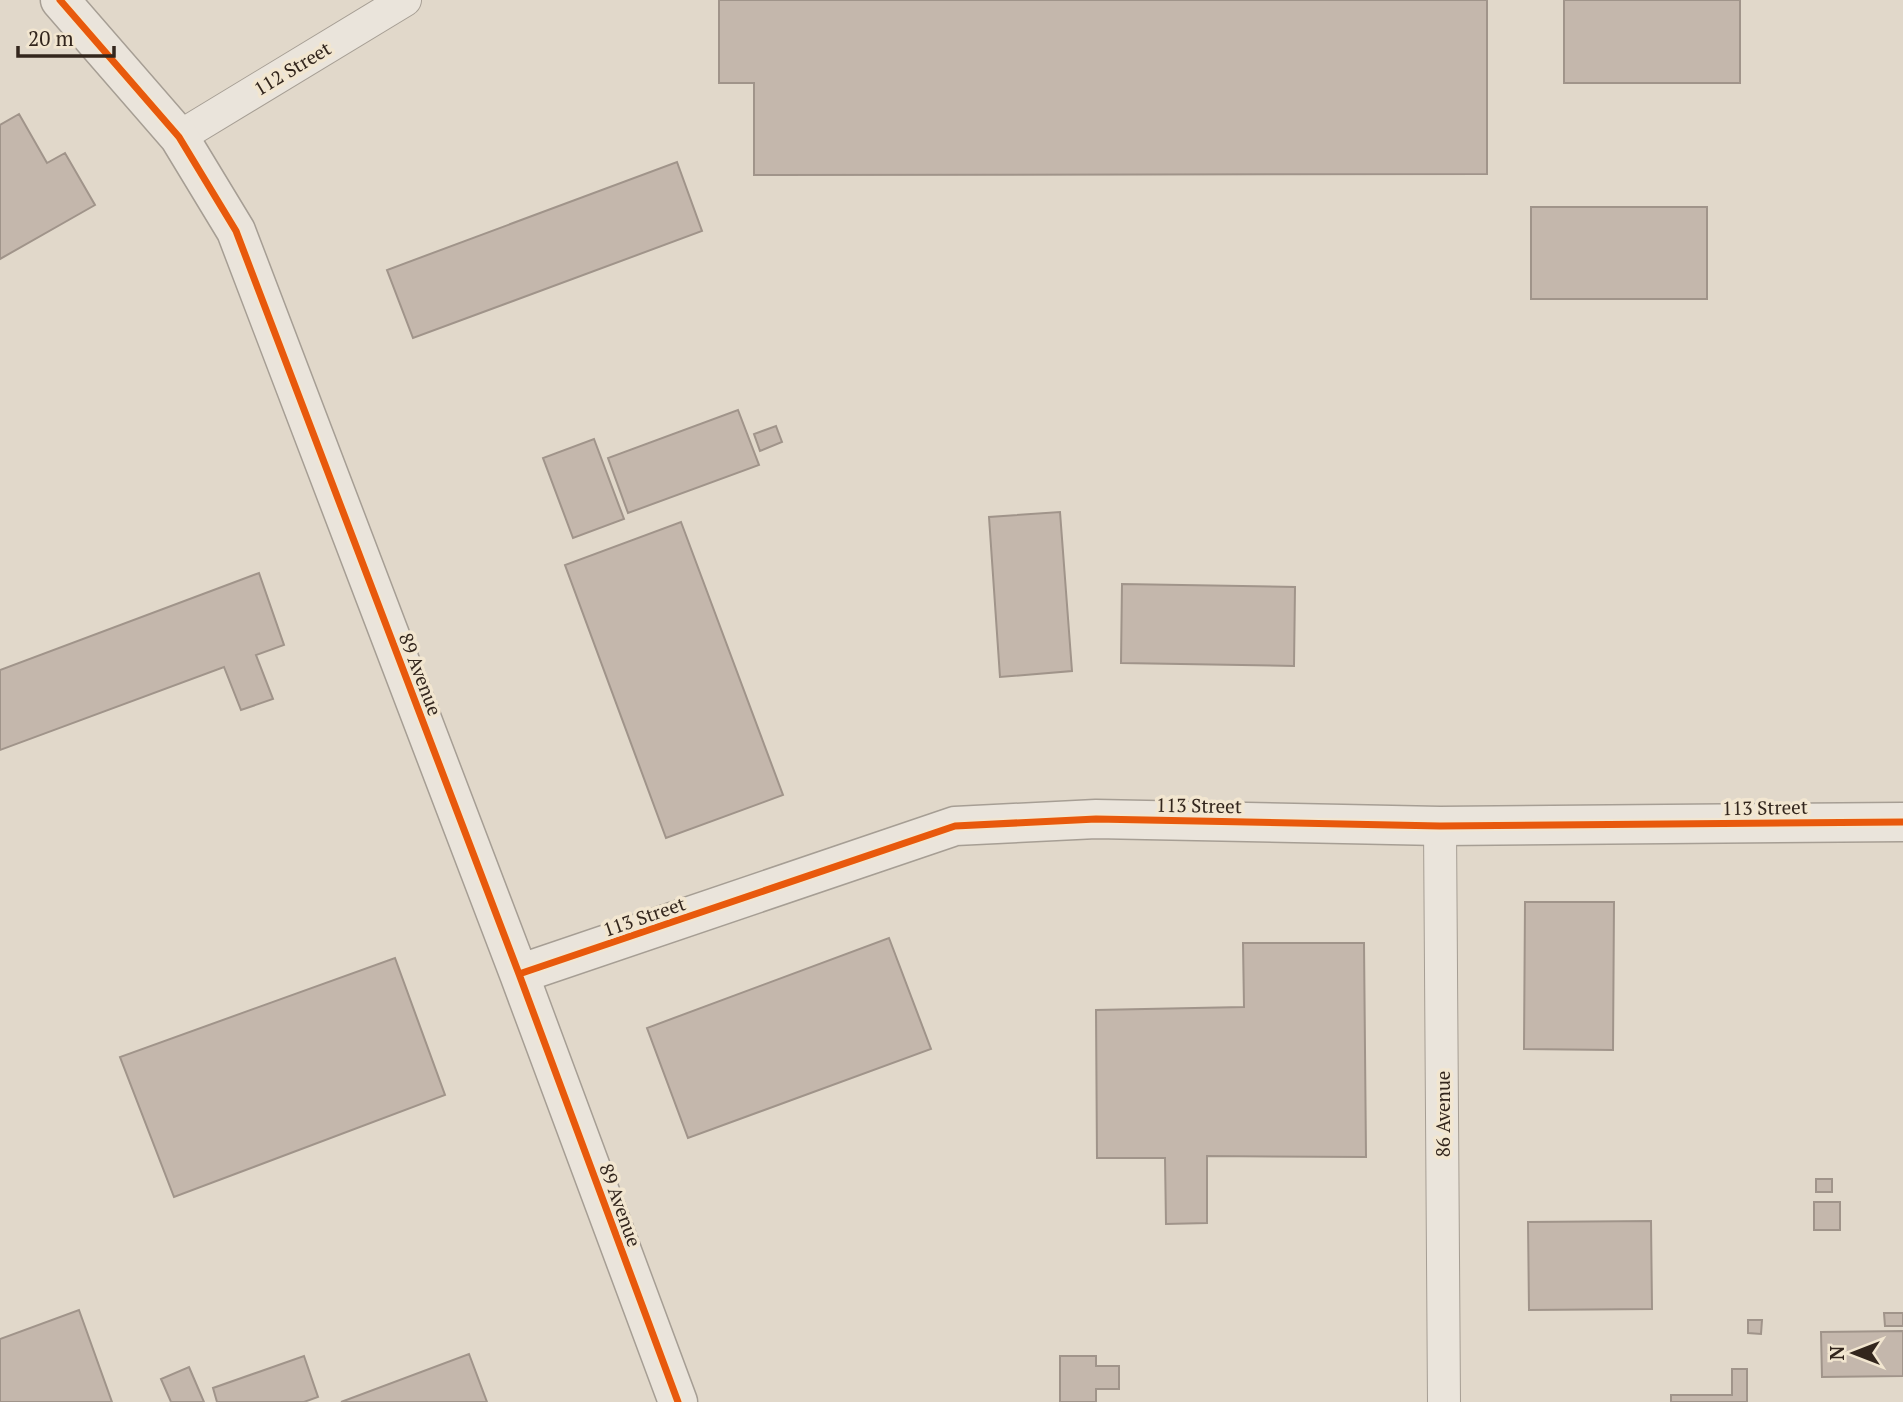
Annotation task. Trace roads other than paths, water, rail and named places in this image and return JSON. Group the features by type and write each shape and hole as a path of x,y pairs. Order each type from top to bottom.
{"street":[{"name":"89 Avenue","path":"60,0 179,137 236,231 519,974 678,1402"},
{"name":"112 Street","path":"179,137 405,0"},
{"name":"113 Street","path":"519,974 955,826 1096,819 1440,826 1903,822"},
{"name":"86 Avenue","path":"1440,826 1444,1402"}]}
